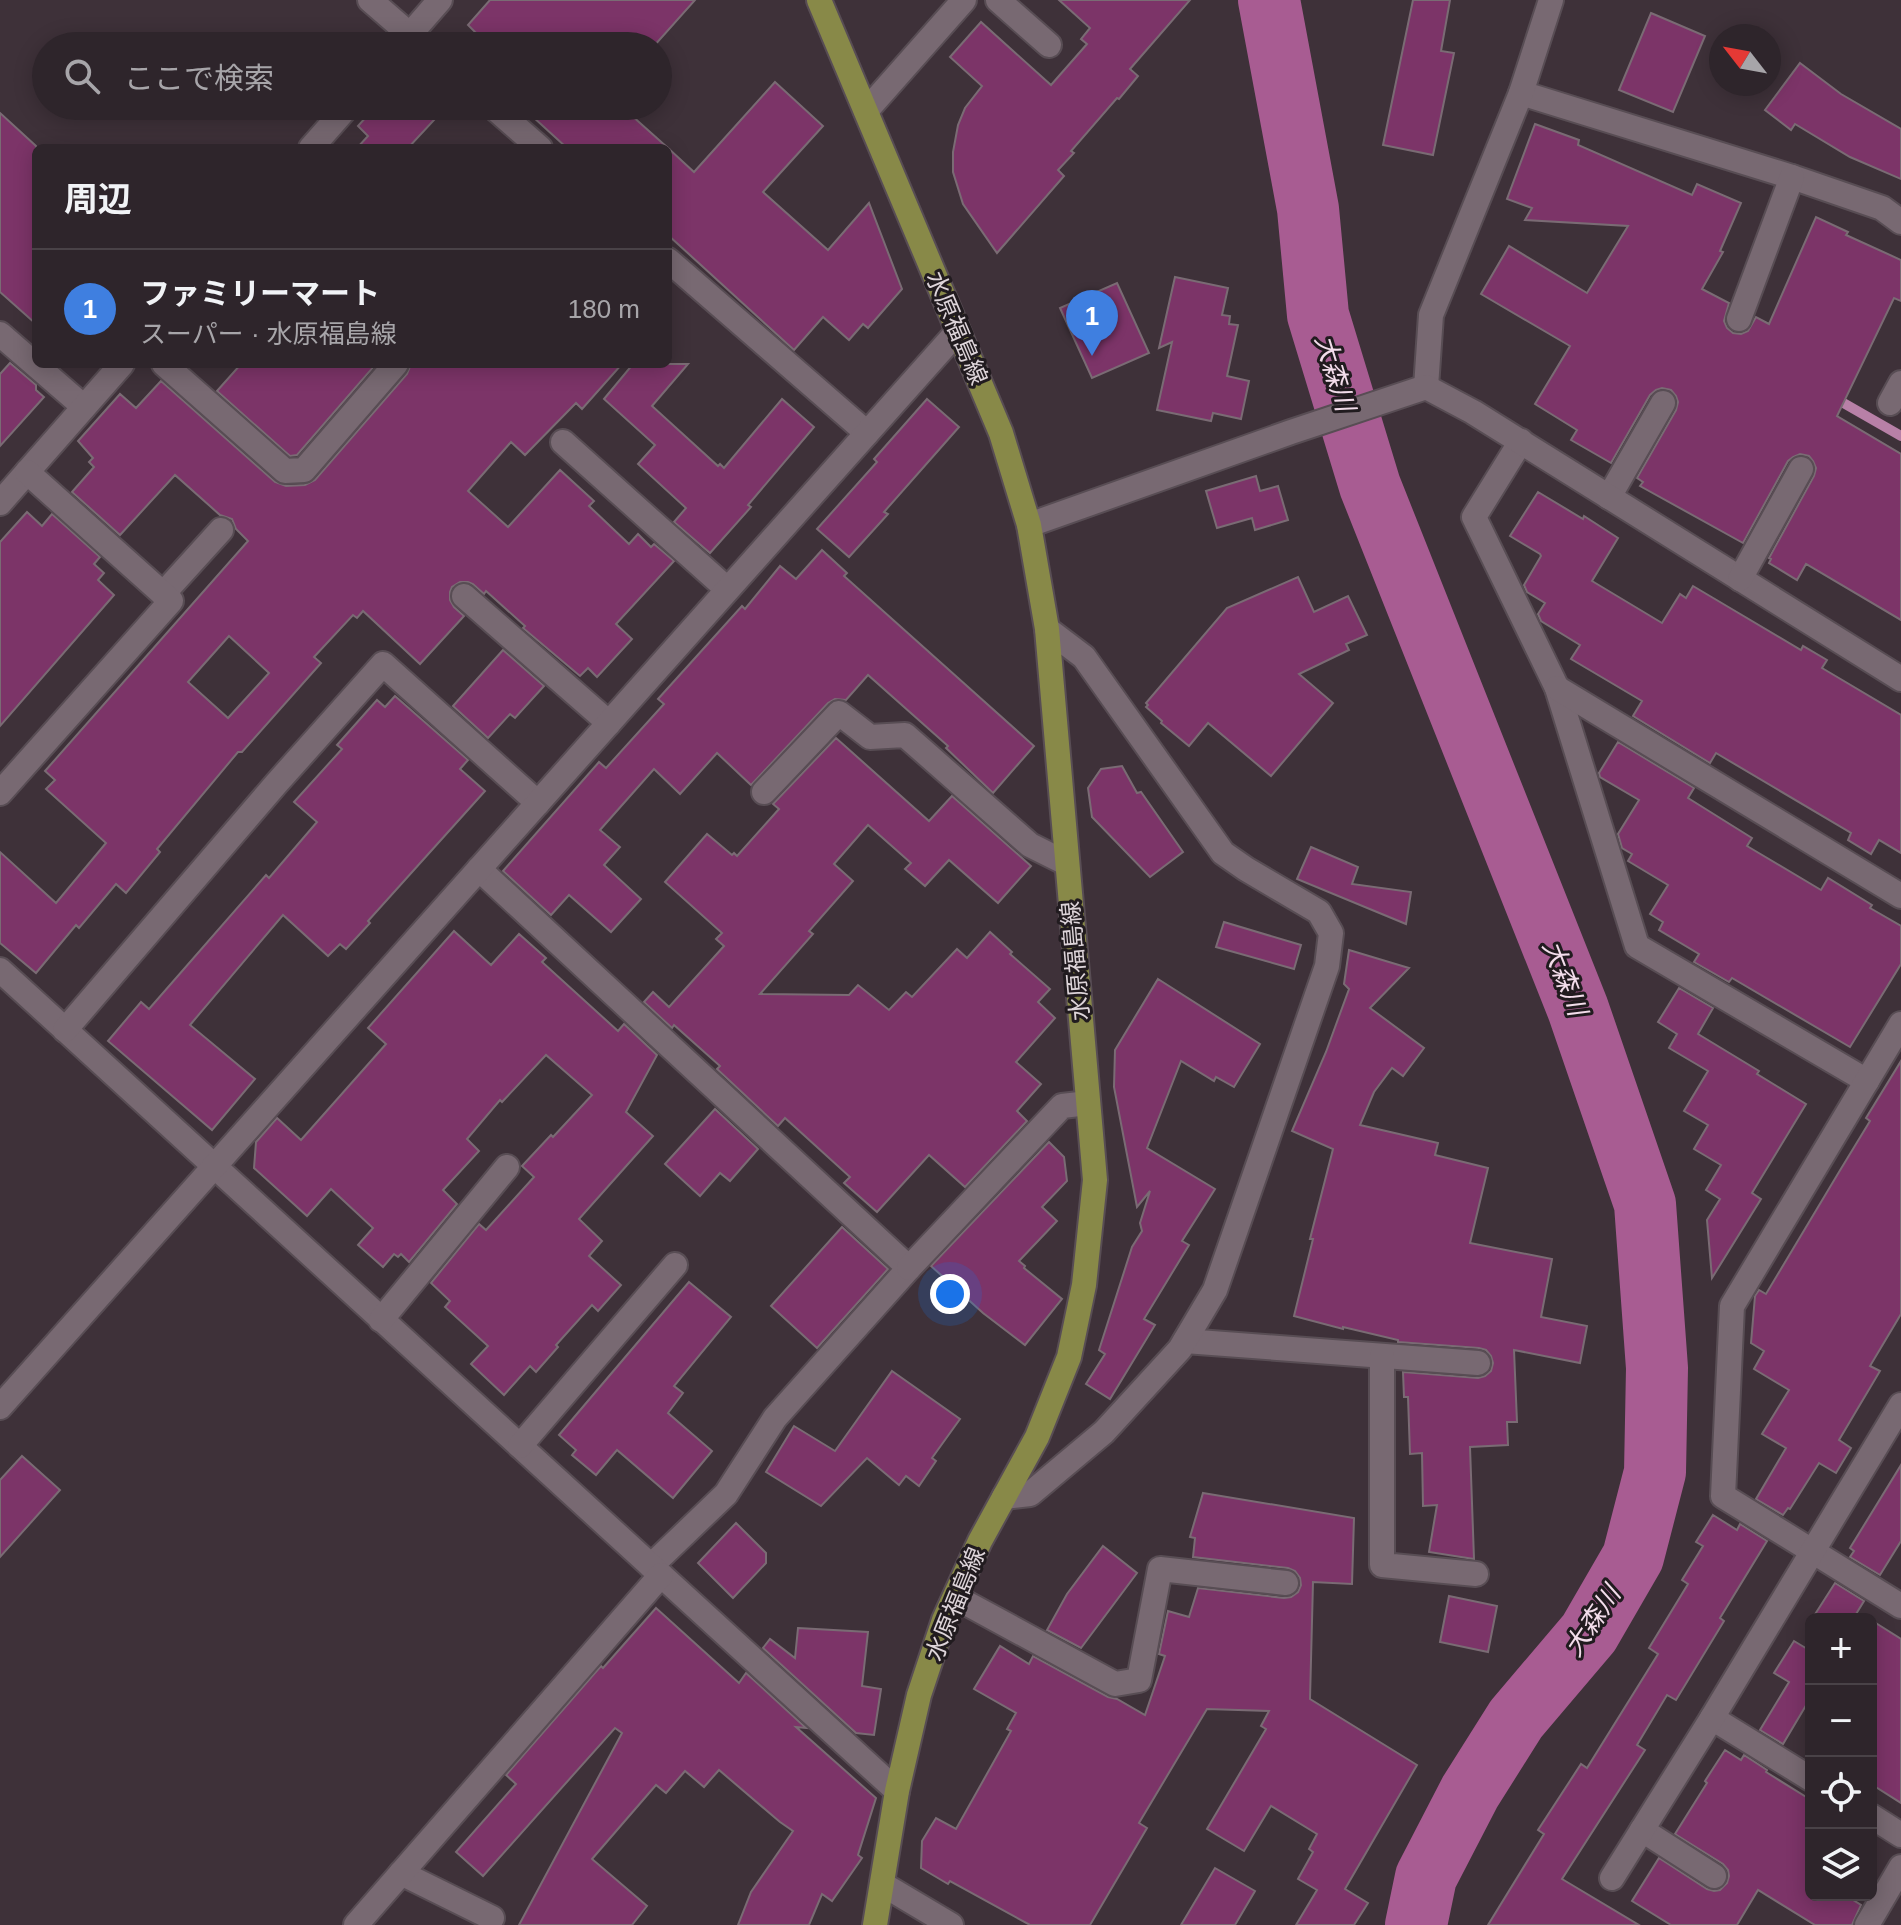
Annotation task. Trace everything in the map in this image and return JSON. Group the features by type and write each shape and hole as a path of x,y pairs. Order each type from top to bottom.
{"main road":[{"name":"水原福島線","path":"819,0 1001,433 1029,525 1047,629 1095,1180 1084,1285 1069,1357 1037,1437 980,1541 944,1620 919,1695 897,1791 875,1925"}],"street":[{"path":"370,0 401,32"},
{"path":"418,32 440,0"},
{"path":"866,111 964,0"},
{"path":"998,0 1049,45"},
{"path":"1420,389 1431,315 1521,93 1551,0"},
{"path":"1521,93 1792,177 1882,208 1901,222"},
{"path":"315,144 336,120"},
{"path":"508,120 535,144"},
{"path":"1739,319 1792,177"},
{"path":"672,263 867,433"},
{"path":"0,1407 958,331"},
{"path":"0,334 32,362"},
{"path":"39,368 84,407"},
{"path":"0,503 118,368"},
{"path":"169,368 285,471 304,470 393,368"},
{"path":"1029,525 1420,389 1473,412 1901,679"},
{"path":"1609,497 1663,403"},
{"path":"1521,441 1474,517 1557,688 1637,946 1867,1081"},
{"path":"563,442 727,589"},
{"path":"1740,579 1801,469"},
{"path":"0,793 171,601 27,472"},
{"path":"163,594 221,530"},
{"path":"464,596 609,723"},
{"path":"1004,1497 1030,1494 1104,1432 1180,1349 1215,1290 1327,966 1331,933 1319,912 1223,853 1084,657 1047,629"},
{"path":"65,1030 383,664 538,803"},
{"path":"1557,688 1901,896"},
{"path":"764,792 839,713 870,737 905,735 1030,845 1066,863"},
{"path":"479,869 909,1268"},
{"path":"0,970 897,1791"},
{"path":"1901,1024 1732,1306 1723,1496 1901,1606"},
{"path":"356,1925 656,1571 726,1494 775,1418 909,1268 1062,1106 1088,1103"},
{"path":"381,1320 507,1167"},
{"path":"520,1446 675,1265"},
{"path":"1185,1341 1478,1363"},
{"path":"1382,1356 1382,1565 1476,1574"},
{"path":"1612,1878 1901,1405"},
{"path":"955,1597 1115,1684 1139,1680 1160,1569 1286,1583"},
{"path":"1712,1718 1805,1775"},
{"path":"1877,1820 1901,1835"},
{"path":"1642,1830 1714,1876"},
{"path":"1867,1925 1901,1867"},
{"path":"401,1873 492,1918"},
{"path":"882,1884 951,1925"}],"building":[{"path":"490,0 695,0 666,32 475,32 468,25"},
{"path":"1059,0 1190,0 1130,69 1138,76 1071,151 1074,153 1058,170 1064,176 997,253 963,204 953,172 958,125 965,108 982,86 950,57 981,22 1051,85 1087,44 1081,39 1090,28"},
{"path":"1413,0 1450,0 1441,51 1454,53 1433,155 1383,145"},
{"path":"1651,13 1705,36 1673,112 1619,90"},
{"path":"1800,63 1841,94 1901,129 1901,179 1850,157 1795,124 1791,130 1765,110 1775,96 1781,96 1781,89"},
{"path":"775,82 823,126 763,192 828,250 869,203 902,289 868,328 863,324 849,340 823,317 794,350 672,239 672,152 694,172"},
{"path":"0,113 34,144 32,320 0,292"},
{"path":"363,120 434,120 412,144 361,144 368,136 358,126"},
{"path":"536,120 637,120 664,144 563,144"},
{"path":"1535,124 1579,140 1578,145 1692,195 1697,184 1741,203 1720,251 1723,252 1702,289 1729,303 1724,321 1733,333 1748,331 1756,317 1769,324 1816,217 1848,232 1846,235 1901,260 1901,301 1894,298 1837,416 1901,454 1901,620 1806,564 1797,580 1769,563 1814,476 1816,468 1809,456 1800,454 1788,461 1743,543 1640,486 1643,482 1637,478 1676,410 1678,402 1671,390 1662,388 1650,395 1611,463 1571,440 1577,430 1535,404 1570,346 1481,294 1509,246 1587,293 1628,226 1525,220 1532,208 1507,199"},
{"path":"1175,277 1228,288 1222,315 1230,316 1229,324 1238,325 1227,376 1249,381 1241,419 1213,413 1211,421 1157,410 1172,342 1159,348"},
{"path":"1117,283 1149,353 1092,378 1060,308"},
{"path":"10,363 36,385 36,390 44,397 0,446 0,374"},
{"path":"672,364 688,364 652,406 724,468 782,399 814,427 710,553 674,522 686,508 638,464 655,445 604,399 630,368 672,368"},
{"path":"237,368 373,368 297,455 290,456 217,391"},
{"path":"409,368 618,368 582,409 576,403 525,455 511,442 468,491 508,527 560,470 594,501 589,506 629,544 638,534 651,547 654,544 674,561 616,624 632,639 597,677 588,668 580,676 523,628 525,626 486,591 484,594 468,582 460,582 450,592 454,607 464,616 420,664 363,611 357,618 353,615 314,657 321,663 242,752 238,752 157,849 160,852 126,893 116,884 36,973 0,943 0,852 56,903 106,843 46,789 55,780 45,771 248,541 236,529 232,519 220,515 175,475 120,535 72,492 94,467 89,462 93,458 78,441 120,394 136,408 161,381 275,482 286,486 305,485 315,480","holes":["229,636 269,673 228,718 188,682"]},
{"path":"927,399 959,427 849,557 817,529 877,462 874,459"},
{"path":"1256,476 1260,491 1278,486 1288,520 1255,530 1252,518 1217,528 1206,491"},
{"path":"1538,492 1618,538 1592,581 1662,623 1680,594 1686,598 1693,586 1801,650 1803,646 1827,660 1822,668 1901,715 1901,853 1879,840 1871,854 1848,840 1851,833 1716,753 1710,763 1633,716 1642,701 1571,659 1580,645 1541,621 1538,614 1545,603 1527,592 1524,585 1541,556 1510,536"},
{"path":"27,512 42,526 52,514 100,557 94,564 104,573 98,580 114,595 0,726 0,542"},
{"path":"822,550 847,573 844,576 1034,746 993,793 946,748 948,746 868,675 846,700 835,699 828,703 751,785 717,753 680,794 654,769 600,830 620,847 604,865 641,899 611,932 569,895 551,915 503,871 599,762 606,768 664,704 658,699 742,606 745,609 780,566 796,579"},
{"path":"1298,577 1314,612 1348,596 1367,635 1346,644 1349,650 1299,674 1333,703 1271,776 1208,723 1189,746 1161,723 1146,703 1227,608"},
{"path":"503,650 544,686 515,718 510,714 488,738 453,706"},
{"path":"395,696 468,760 460,769 485,791 346,949 340,944 328,956 283,915 190,1025 255,1079 212,1130 108,1041 141,1002 149,1009 266,875 269,878 317,822 294,802 342,749 337,745 377,700 385,707"},
{"path":"836,738 929,821 952,796 1031,866 998,903 949,860 925,886 905,869 911,863 868,825 834,864 853,881 809,931 813,934 760,994 849,995 858,985 889,1010 906,992 912,997 957,949 967,958 990,932 1050,989 1038,1002 1055,1018 1016,1062 1041,1084 1017,1111 1027,1121 965,1187 929,1155 877,1212 844,1183 850,1177 785,1118 778,1126 717,1069 720,1066 644,1002 653,992 669,1007 724,946 716,939 722,933 665,882 707,834 737,856 779,809 773,804"},
{"path":"1618,742 1694,788 1688,798 1752,838 1747,846 1821,890 1828,878 1901,926 1901,964 1850,1047 1732,978 1729,982 1694,962 1699,954 1659,930 1663,922 1650,914 1668,885 1628,861 1632,854 1622,848 1618,834 1639,800 1600,777 1599,773"},
{"path":"1122,766 1137,793 1141,792 1183,852 1150,877 1092,817 1088,788 1101,769"},
{"path":"1311,847 1358,867 1352,884 1411,892 1406,924 1297,879"},
{"path":"1224,922 1301,945 1294,969 1216,947"},
{"path":"454,931 491,965 519,934 546,958 542,962 618,1031 624,1024 657,1055 626,1112 653,1136 579,1219 602,1241 589,1256 621,1285 598,1311 592,1305 536,1372 530,1366 504,1395 471,1364 488,1346 445,1307 450,1301 431,1283 479,1224 486,1230 534,1177 522,1166 592,1095 546,1055 502,1102 500,1100 467,1139 479,1151 443,1190 457,1204 409,1262 401,1254 398,1257 394,1254 383,1267 358,1245 373,1228 331,1189 307,1216 254,1168 256,1142 277,1118 301,1140 386,1044 368,1028"},
{"path":"1349,950 1409,968 1370,1008 1424,1048 1403,1076 1392,1068 1374,1092 1360,1125 1438,1143 1435,1155 1488,1168 1470,1243 1552,1259 1541,1317 1587,1326 1580,1363 1514,1350 1517,1422 1507,1422 1508,1445 1470,1447 1474,1559 1429,1552 1437,1505 1423,1506 1422,1453 1410,1454 1408,1397 1404,1397 1403,1372 1478,1378 1491,1371 1491,1356 1479,1348 1398,1342 1294,1316 1333,1149 1292,1131 1349,989 1344,984"},
{"path":"1158,979 1260,1044 1234,1087 1216,1077 1214,1081 1181,1061 1147,1148 1215,1189 1182,1241 1189,1245 1144,1319 1155,1325 1110,1399 1086,1384 1105,1354 1099,1350 1132,1247 1142,1231 1140,1223 1150,1191 1137,1207 1114,1087 1115,1050"},
{"path":"1679,988 1713,1008 1698,1034 1806,1104 1752,1193 1761,1199 1712,1278 1707,1220 1720,1199 1706,1190 1721,1165 1694,1149 1708,1125 1684,1111 1708,1071 1669,1048 1677,1034 1658,1022"},
{"path":"1901,1061 1901,1314 1870,1366 1880,1371 1839,1440 1851,1448 1836,1473 1819,1463 1783,1515 1756,1499 1786,1448 1762,1434 1789,1390 1754,1369 1764,1351 1751,1343 1755,1296 1759,1290 1766,1294 1870,1121 1866,1118"},
{"path":"715,1109 758,1149 730,1181 720,1173 700,1196 665,1164"},
{"path":"1049,1142 1064,1157 1067,1181 1042,1207 1057,1221 1019,1261 1062,1299 1025,1345 983,1313 931,1266"},
{"path":"842,1227 888,1269 817,1348 771,1306"},
{"path":"689,1282 731,1317 674,1386 683,1393 668,1413 712,1451 673,1498 617,1450 596,1475 572,1455 576,1450 559,1435"},
{"path":"892,1371 960,1419 932,1458 936,1461 919,1486 906,1476 899,1485 867,1458 821,1506 766,1472 794,1426 835,1451"},
{"path":"22,1456 60,1490 0,1557 0,1480"},
{"path":"1901,1465 1901,1541 1880,1575 1850,1557 1854,1551 1850,1548"},
{"path":"1203,1493 1354,1518 1352,1584 1313,1582 1310,1699 1417,1765 1345,1889 1368,1903 1354,1925 1296,1925 1317,1890 1298,1879 1313,1852 1309,1849 1317,1834 1271,1806 1244,1851 1207,1829 1266,1729 1261,1726 1269,1711 1207,1709 1139,1823 1147,1828 1090,1925 1030,1925 921,1868 922,1841 936,1818 956,1829 1011,1731 1007,1729 1016,1713 974,1689 1000,1646 1029,1664 1033,1656 1145,1715 1165,1656 1159,1654 1168,1611 1189,1617 1198,1588 1284,1598 1298,1592 1300,1578 1288,1568 1193,1557 1195,1538 1190,1537"},
{"path":"1713,1515 1737,1530 1740,1524 1767,1541 1720,1618 1724,1621 1676,1700 1667,1695 1637,1745 1645,1750 1562,1879 1639,1925 1488,1925 1544,1834 1538,1830 1581,1764 1587,1768 1658,1654 1649,1648 1688,1584 1682,1580 1703,1546 1696,1542"},
{"path":"736,1523 766,1553 766,1563 733,1598 698,1563"},
{"path":"1103,1546 1137,1573 1081,1648 1047,1630 1067,1594"},
{"path":"1835,1583 1864,1601 1857,1613 1816,1613"},
{"path":"1449,1596 1497,1606 1488,1652 1440,1642"},
{"path":"656,1608 739,1683 746,1673 806,1728 796,1727 876,1798 858,1855 862,1858 832,1901 822,1894 809,1925 738,1925 751,1892 793,1831 719,1770 704,1787 685,1771 666,1793 656,1785 592,1859 647,1906 632,1925 519,1925 622,1733 615,1728 483,1876 456,1852 516,1784 506,1775"},
{"path":"1877,1624 1901,1639 1901,1803 1877,1788"},
{"path":"798,1628 868,1632 862,1686 881,1689 874,1735 856,1733 763,1648 770,1639 795,1658"},
{"path":"1794,1641 1805,1648 1805,1707 1783,1744 1760,1730 1789,1682 1774,1673"},
{"path":"1725,1750 1741,1760 1744,1755 1805,1796 1805,1901 1855,1901 1861,1905 1852,1925 1815,1925 1758,1890 1737,1925 1671,1925 1632,1901 1659,1858 1707,1889 1720,1890 1727,1883 1728,1870 1723,1864 1675,1834 1707,1783 1705,1781"},
{"path":"1215,1868 1255,1891 1235,1925 1181,1925"}],"waterway":[{"name":"大森川","path":"1269,0 1308,209 1318,315 1370,486 1578,1009 1645,1204 1657,1368 1655,1472 1633,1557 1589,1633 1516,1719 1470,1792 1426,1877 1416,1925"},
{"path":"1833,397 1901,436"}],"place":[{"name":"ファミリーマート","path":"1092,356"}]}
